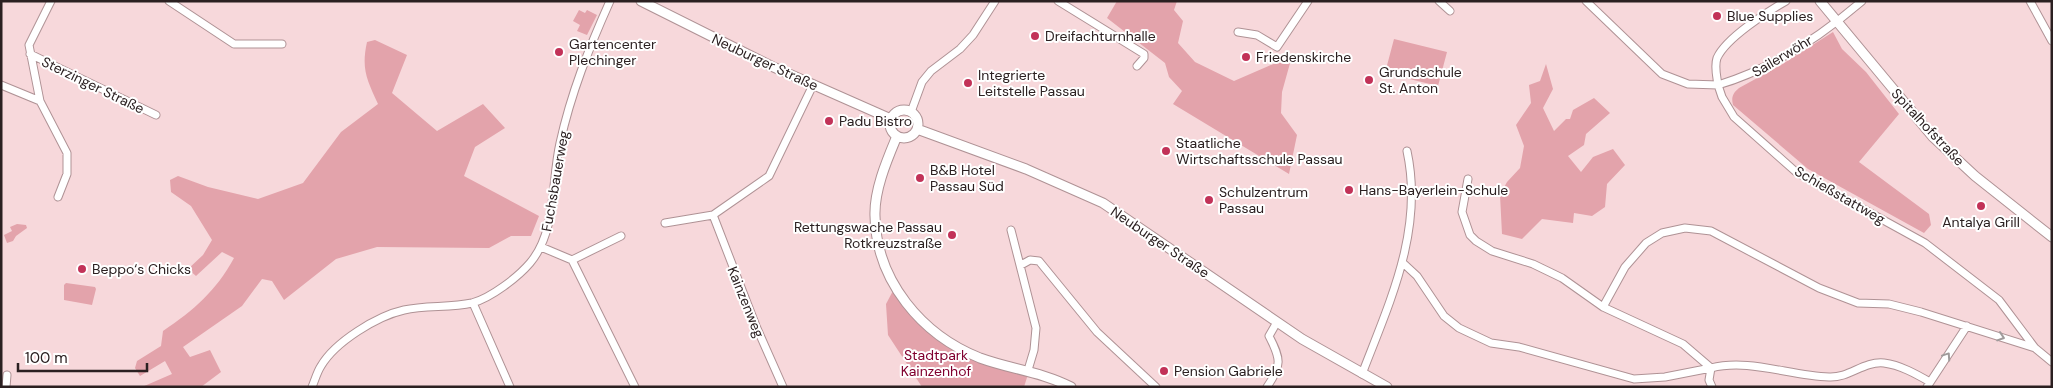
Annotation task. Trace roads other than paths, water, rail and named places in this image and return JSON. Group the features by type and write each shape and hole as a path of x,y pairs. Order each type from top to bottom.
{"street":[{"path":"51,1 29,45 40,101 67,153 68,174 58,197"},
{"path":"169,1 234,44 282,44"},
{"name":"Fuchsbauerweg","path":"473,303 519,275 541,247 547,232 560,145 573,91 589,47 610,1"},
{"name":"Neuburger Straße","path":"641,1 813,85 891,119"},
{"path":"911,112 922,82 973,35 995,1"},
{"path":"1058,1 1144,54 1144,58 1137,66"},
{"path":"1238,32 1257,35 1277,47 1308,1"},
{"path":"1439,1 1450,11"},
{"path":"1586,1 1662,74 1688,84 1718,85 1715,70 1717,58 1723,50 1756,19 1786,1"},
{"name":"Spitalhofstraße","path":"1820,1 1921,124 1947,151 2052,237"},
{"name":"Sailerwöhr","path":"1718,85 1758,72 1837,23 1862,1"},
{"path":"2030,1 2052,41"},
{"name":"Sterzinger Straße","path":"30,54 156,115"},
{"path":"1,85 40,101"},
{"path":"665,223 712,215 769,176 813,85"},
{"name":"Schießstattweg","path":"1718,85 1722,98 1734,117 1796,172 1925,243 1999,300 2035,348 2052,362"},
{"path":"900,111 911,112 917,118 917,129 910,136 897,136 891,128 891,119 900,111"},
{"name":"Neuburger Straße","path":"917,129 1026,169 1103,203 1277,322 1362,374 1387,387"},
{"path":"897,136 887,162 875,216 882,254 895,287 921,321 947,342 980,357 1049,376 1071,387"},
{"path":"1362,374 1403,264 1410,231 1411,178 1406,151"},
{"path":"1468,179 1462,212 1470,235 1476,241 1492,251 1533,264 1562,278 1602,307 1683,344 1711,368"},
{"name":"Kainzenweg","path":"712,215 756,326 783,387"},
{"path":"1602,307 1625,267 1646,243 1662,233 1685,228 1711,232 1819,288 1858,303 1889,304 2035,348"},
{"path":"1011,230 1036,328 1034,350 1028,370"},
{"path":"572,260 620,236"},
{"path":"541,247 572,260 634,387"},
{"path":"1021,265 1030,260 1038,262 1097,332 1156,387"},
{"path":"1403,264 1417,276 1444,316 1460,328 1491,342 1519,347 1634,379 1665,377 1725,364 1831,378 1851,373 1866,364 1885,363 1909,370 1928,384 1967,326"},
{"path":"312,387 322,365 337,348 369,324 404,310 473,303 510,387"},
{"path":"1267,387 1278,366 1278,352 1269,336 1277,322"},
{"path":"1711,368 1709,380 1712,387"},
{"path":"6,387 7,375"}],"place":[{"name":"Blue Supplies","path":"1717,16"},
{"name":"Dreifachturnhalle","path":"1035,36"},
{"name":"Gartencenter Plechinger","path":"559,52"},
{"name":"Friedenskirche","path":"1246,57"},
{"name":"Grundschule St. Anton","path":"1369,80"},
{"name":"Integrierte Leitstelle Passau","path":"968,83"},
{"name":"Padu Bistro","path":"829,121"},
{"name":"Staatliche Wirtschaftsschule Passau","path":"1166,151"},
{"name":"B&B Hotel Passau Süd","path":"920,178"},
{"name":"Hans-Bayerlein-Schule","path":"1349,190"},
{"name":"Schulzentrum Passau","path":"1209,200"},
{"name":"Antalya Grill","path":"1981,206"},
{"name":"Rettungswache Passau Rotkreuzstraße","path":"952,235"},
{"name":"Beppo‘s Chicks","path":"82,269"},
{"name":"Pension Gabriele","path":"1164,371"}],"park label":[{"name":"Stadtpark Kainzenhof","path":"936,364"}]}
